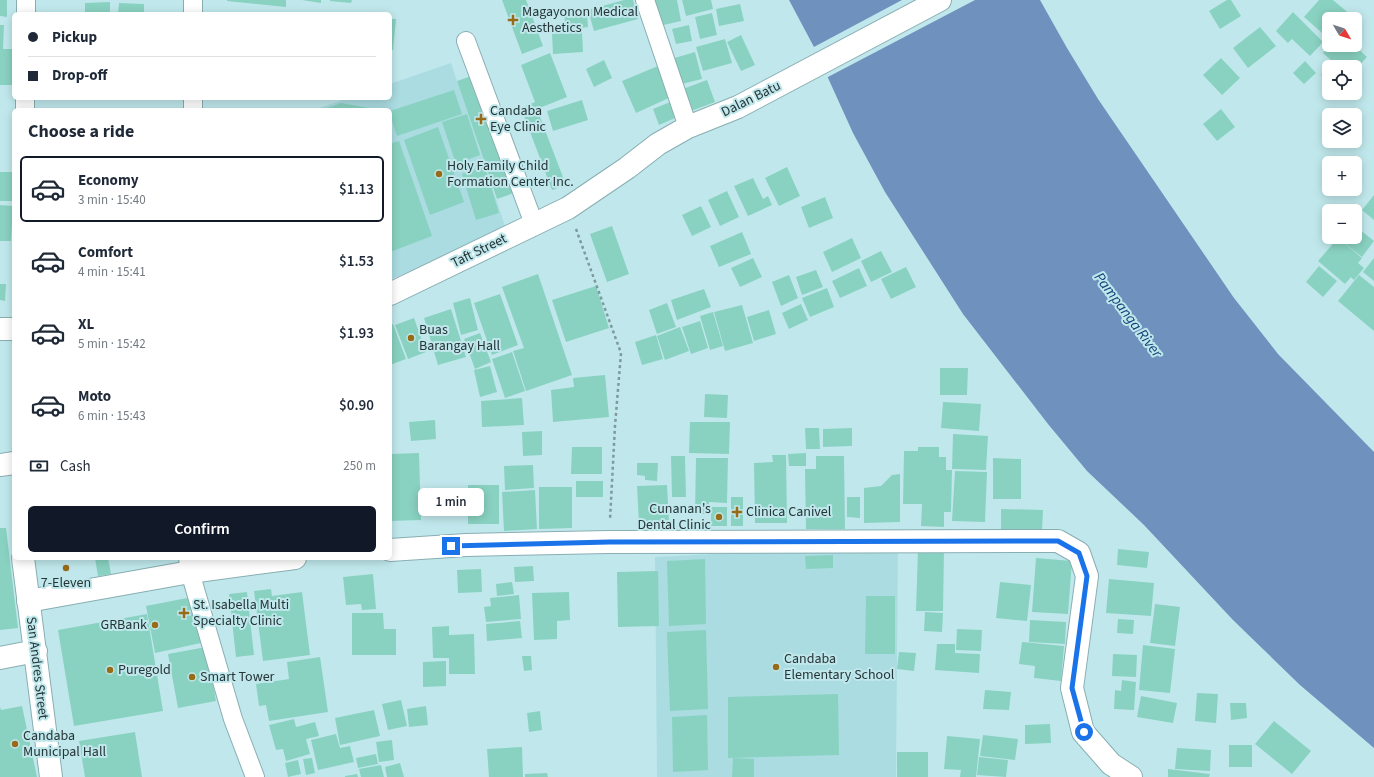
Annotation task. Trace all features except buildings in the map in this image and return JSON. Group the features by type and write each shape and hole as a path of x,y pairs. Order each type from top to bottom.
{"street":[{"path":"26,0 26,12"},
{"path":"193,0 193,12"},
{"path":"645,0 688,127"},
{"name":"Dalan Batu","path":"568,208 627,168 658,144 688,127 738,107 940,0"},
{"path":"466,41 534,224"},
{"name":"Taft Street","path":"392,293 568,208"},
{"path":"0,329 12,329"},
{"path":"0,465 12,463"},
{"path":"392,550 466,545 609,542 1058,541 1079,553 1087,576 1072,688 1084,732 1111,764 1130,777"},
{"name":"San Andres Street","path":"23,560 51,777"},
{"path":"28,601 189,565 265,560"},
{"path":"189,565 233,719 255,777"},
{"path":"0,658 36,651"}],"path":[{"path":"568,208 621,353 614,426 609,542"}],"shaded area":[{"name":"Holy Family Child Formation Center Inc.","path":"451,63 509,238 392,278 392,108 319,108 343,100 392,100 392,83"},
{"name":"Candaba Elementary School","path":"898,545 896,777 657,777 655,557"}],"water":[{"name":"Pampanga River","path":"789,0 1040,0 1098,99 1234,298 1278,354 1374,452 1374,748 1300,685 1233,620 1144,525 1087,471 1048,424 963,314 885,192 853,133 814,47"}],"pier":[{"path":"902,0 975,0 826,78 812,48"}],"place":[{"name":"Magayonon Medical Aesthetics","path":"513,20"},
{"name":"Candaba Eye Clinic","path":"481,119"},
{"name":"Holy Family Child Formation Center Inc.","path":"439,174"},
{"name":"Buas Barangay Hall","path":"411,338"},
{"name":"Clinica Canivel","path":"737,512"},
{"name":"Cunanan's Dental Clinic","path":"719,517"},
{"name":"7-Eleven","path":"66,568"},
{"name":"St. Isabella Multi Specialty Clinic","path":"184,613"},
{"name":"GRBank","path":"155,625"},
{"name":"Candaba Elementary School","path":"776,667"},
{"name":"Puregold","path":"110,670"},
{"name":"Smart Tower","path":"192,677"},
{"name":"Candaba Municipal Hall","path":"15,744"}],"route":[{"path":"451,546 609,542 1058,541 1079,553 1087,576 1072,688 1084,732"}]}
